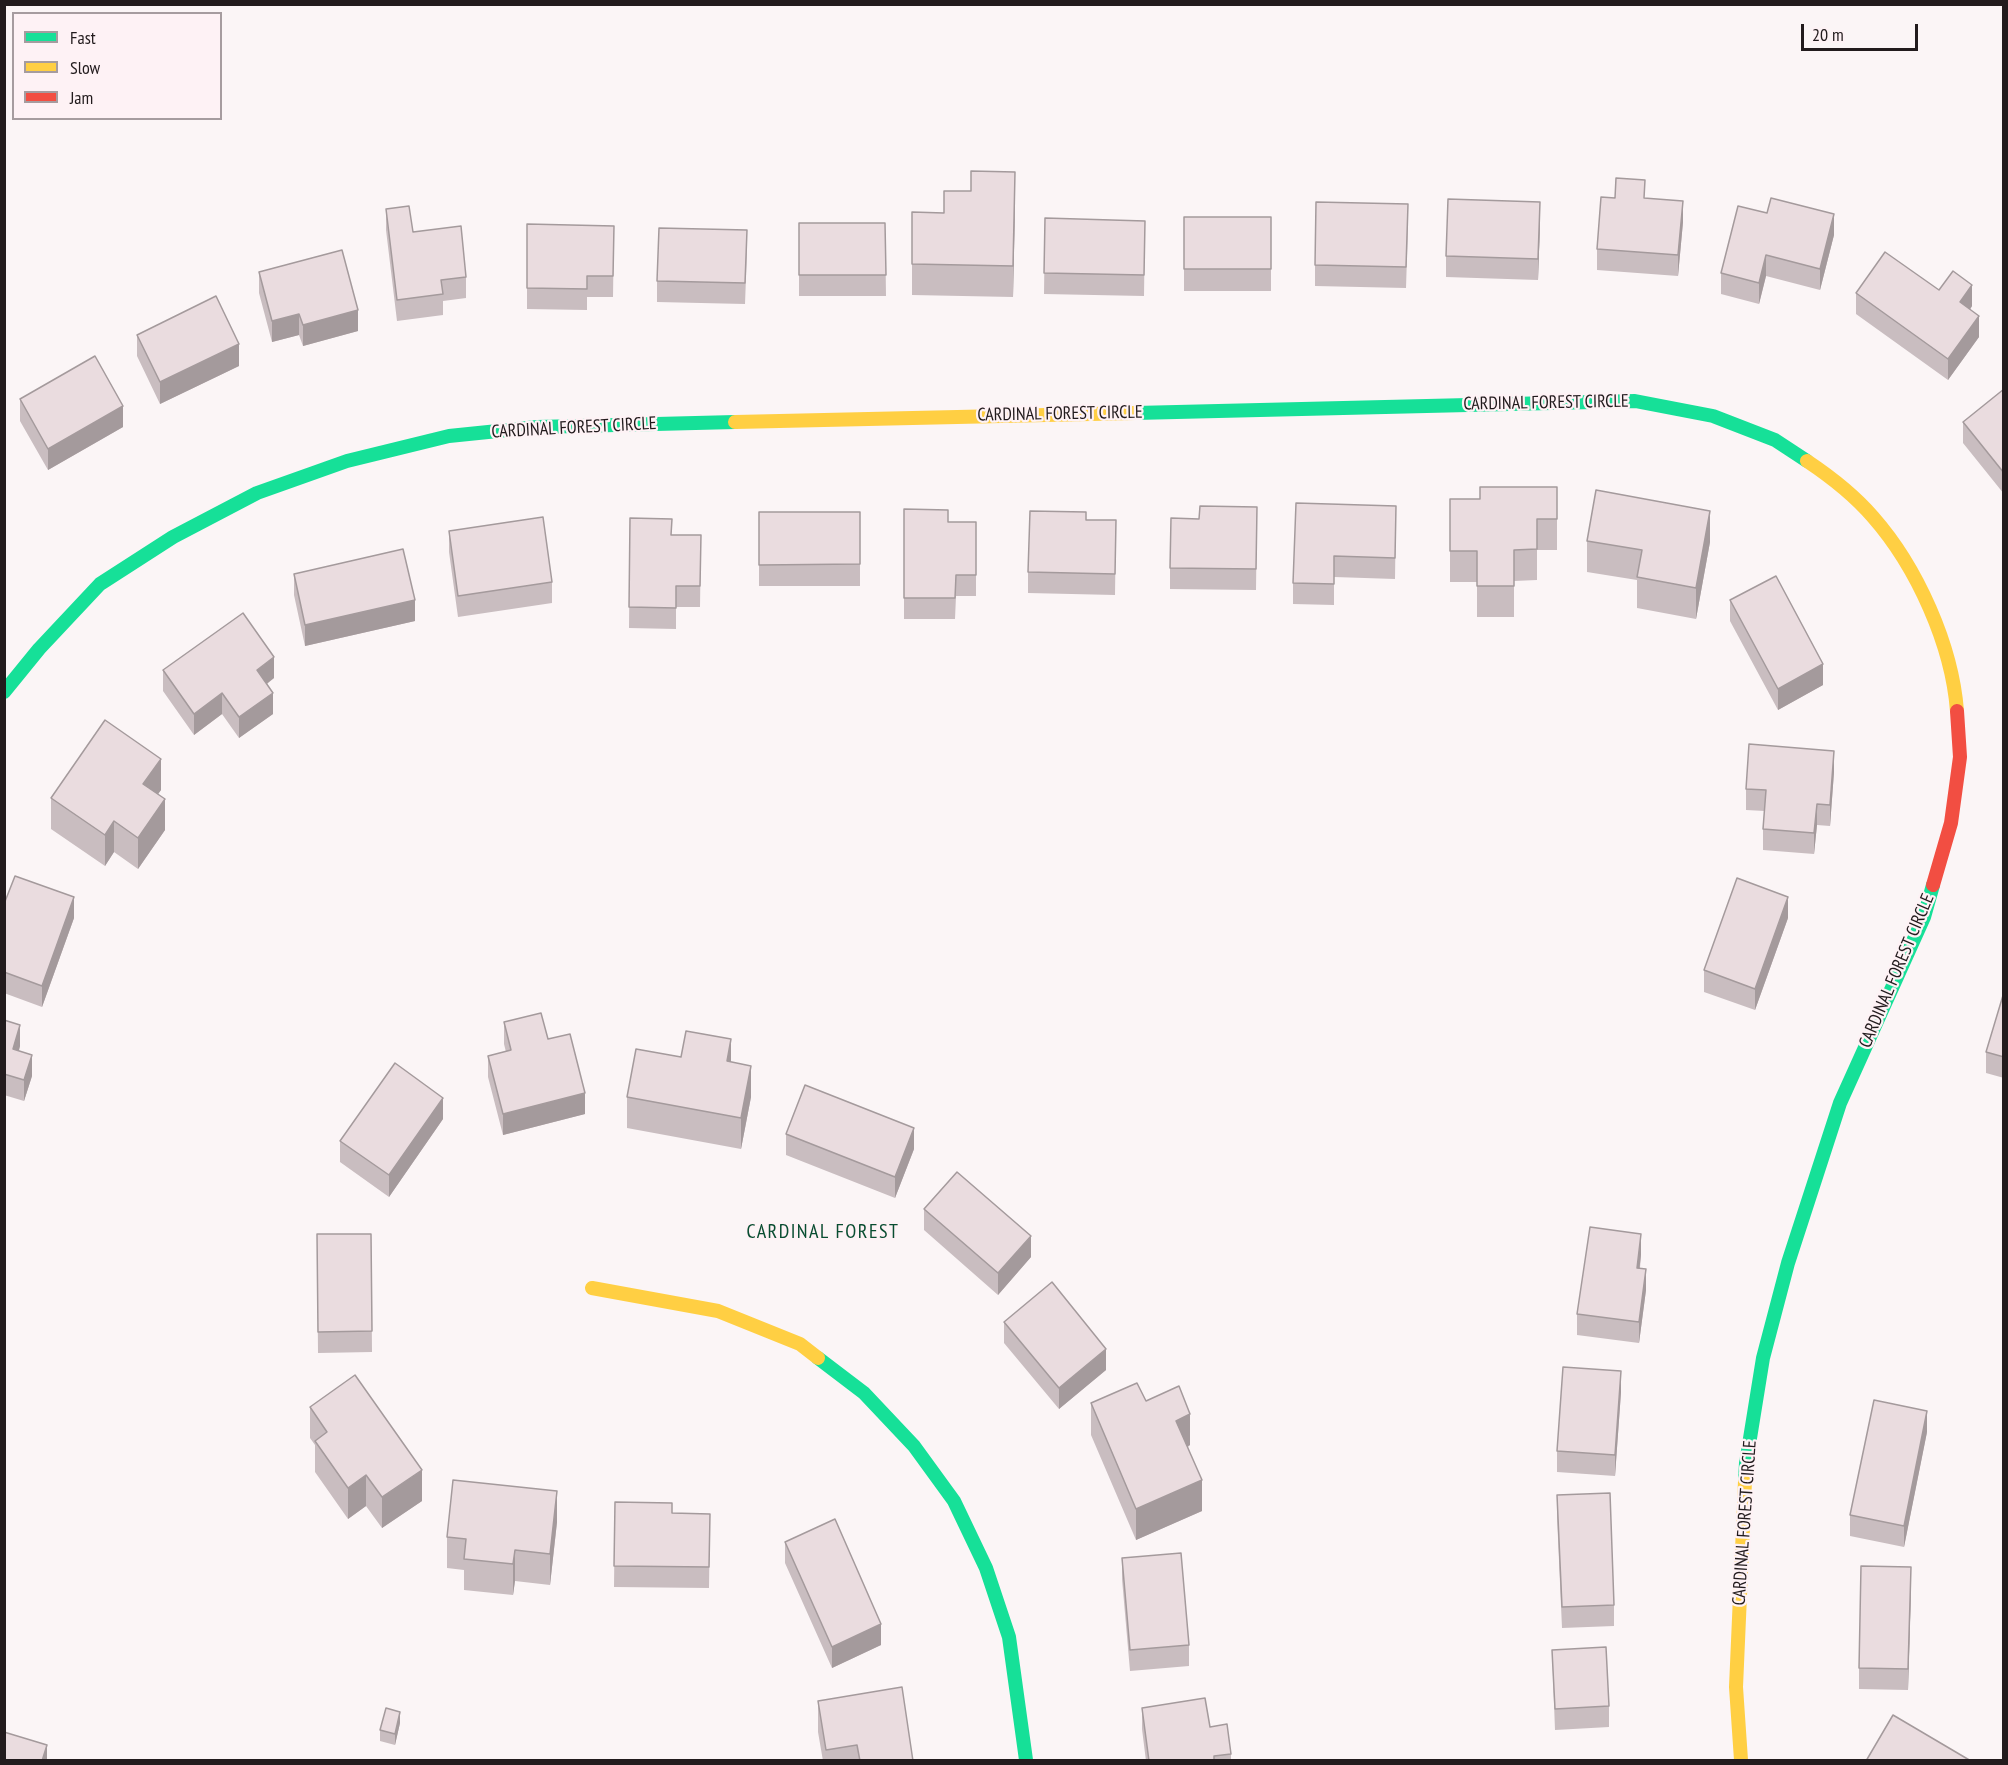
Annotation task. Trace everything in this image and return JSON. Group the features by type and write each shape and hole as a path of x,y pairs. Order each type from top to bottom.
{"street":[{"name":"CARDINAL FOREST CIRCLE","path":"4,692 39,649 100,584 173,537 256,494 347,461 449,436 537,427 1635,400 1713,416 1775,440 1831,477 1873,517 1903,558 1933,614 1955,685 1960,756 1951,823 1924,917 1840,1103 1788,1263 1763,1358 1746,1463 1740,1573 1736,1687 1742,1761"},
{"path":"592,1288 718,1311 800,1344 864,1393 914,1446 954,1501 986,1568 1009,1636 1026,1761"}],"building":[{"path":"971,171 1015,172 1013,266 912,264 912,212 944,213 944,191 971,191"},
{"path":"1616,178 1645,180 1644,198 1683,201 1678,255 1597,249 1601,197 1615,198"},
{"path":"1771,198 1834,214 1820,269 1766,255 1759,283 1721,273 1738,206 1767,213"},
{"path":"1448,199 1540,202 1538,259 1446,256"},
{"path":"1316,202 1408,204 1406,267 1315,265"},
{"path":"409,206 413,232 461,226 466,277 441,280 443,294 397,300 386,209"},
{"path":"1184,217 1271,217 1271,269 1184,269"},
{"path":"1045,218 1145,221 1144,275 1044,273"},
{"path":"799,223 885,223 886,275 799,275"},
{"path":"527,224 614,226 613,276 587,276 587,289 527,288"},
{"path":"659,228 747,230 745,283 657,281"},
{"path":"342,250 358,310 303,325 299,314 272,321 259,272"},
{"path":"1885,252 1939,290 1953,271 1972,285 1960,302 1979,316 1948,359 1856,293"},
{"path":"216,296 239,344 160,382 137,335"},
{"path":"95,356 123,406 48,449 20,399"},
{"path":"2004,389 2004,473 1963,422"},
{"path":"1480,487 1557,487 1557,519 1537,519 1537,549 1514,550 1514,586 1477,586 1477,551 1450,551 1450,499 1480,499"},
{"path":"1596,490 1710,511 1696,588 1637,577 1642,550 1587,541"},
{"path":"1296,503 1396,506 1395,558 1334,556 1334,584 1293,583"},
{"path":"1200,506 1257,507 1256,569 1170,568 1171,518 1199,519"},
{"path":"904,509 948,510 948,522 976,522 976,575 956,575 955,598 904,598"},
{"path":"1030,511 1086,512 1086,520 1116,520 1115,574 1028,572"},
{"path":"759,512 860,512 860,564 759,565"},
{"path":"543,517 552,582 458,596 449,531"},
{"path":"630,518 672,519 671,535 701,535 700,586 676,586 676,608 629,607"},
{"path":"403,549 415,600 305,625 294,574"},
{"path":"1776,576 1823,664 1778,689 1730,600"},
{"path":"243,613 274,657 257,670 273,693 239,717 222,693 194,714 163,670"},
{"path":"105,720 161,759 143,784 165,799 138,838 114,821 105,835 51,798"},
{"path":"1749,744 1834,751 1830,805 1817,804 1814,833 1763,829 1766,790 1746,789"},
{"path":"15,876 74,897 42,986 4,972 4,904"},
{"path":"1737,878 1788,897 1755,989 1704,970"},
{"path":"2004,992 2004,1057 1986,1052"},
{"path":"541,1013 548,1039 570,1034 585,1093 503,1114 488,1056 511,1050 504,1022"},
{"path":"4,1020 20,1025 13,1049 32,1055 24,1080 4,1074"},
{"path":"686,1031 731,1039 727,1061 751,1066 741,1118 627,1097 636,1049 681,1057"},
{"path":"395,1063 443,1098 389,1175 340,1141"},
{"path":"805,1085 914,1128 895,1177 786,1134"},
{"path":"957,1172 1031,1236 998,1273 924,1209"},
{"path":"1590,1227 1641,1234 1637,1268 1646,1269 1639,1322 1577,1314"},
{"path":"317,1234 371,1234 372,1331 318,1332"},
{"path":"1052,1282 1106,1349 1059,1388 1004,1322"},
{"path":"1563,1367 1621,1371 1615,1455 1557,1451"},
{"path":"355,1375 422,1470 382,1497 366,1475 348,1488 315,1441 327,1432 310,1407"},
{"path":"1137,1383 1146,1401 1179,1386 1190,1414 1176,1421 1202,1480 1136,1509 1091,1403"},
{"path":"1874,1400 1927,1411 1904,1526 1850,1515"},
{"path":"453,1480 557,1491 550,1554 515,1550 513,1564 464,1559 466,1539 447,1537"},
{"path":"1610,1493 1614,1605 1562,1607 1557,1495"},
{"path":"615,1502 672,1503 672,1513 710,1514 709,1567 614,1566"},
{"path":"835,1519 881,1624 832,1647 785,1542"},
{"path":"1181,1553 1189,1645 1130,1650 1122,1558"},
{"path":"1861,1566 1911,1567 1908,1669 1859,1668"},
{"path":"1606,1647 1609,1706 1555,1709 1552,1650"},
{"path":"902,1687 913,1761 860,1761 857,1745 826,1750 818,1701"},
{"path":"1205,1698 1210,1727 1227,1724 1231,1754 1214,1756 1214,1761 1149,1761 1142,1708"},
{"path":"386,1708 400,1712 395,1734 380,1730"},
{"path":"1893,1715 1971,1761 1866,1761"},
{"path":"4,1732 47,1745 42,1761 4,1761"}],"traffic: fast":[{"path":"1135,413 1635,401 1713,416 1775,440 1807,461"},
{"path":"4,692 39,649 100,584 173,537 257,493 347,461 449,436 537,427 735,422"},
{"path":"1745,1481 1763,1358 1788,1263 1840,1103 1924,917 1933,885"},
{"path":"818,1358 864,1393 914,1446 954,1501 986,1568 1009,1637 1026,1760"}],"traffic: slow":[{"path":"735,422 1135,413"},
{"path":"1807,461 1825,473 1866,509 1904,559 1918,583 1940,634 1954,686 1957,711"},
{"path":"592,1288 718,1311 800,1344 818,1358"},
{"path":"1741,1760 1736,1687 1745,1481"}],"traffic: jam":[{"path":"1933,885 1951,823 1960,757 1957,711"}],"district":[{"name":"CARDINAL FOREST","path":"823,1232"}]}
